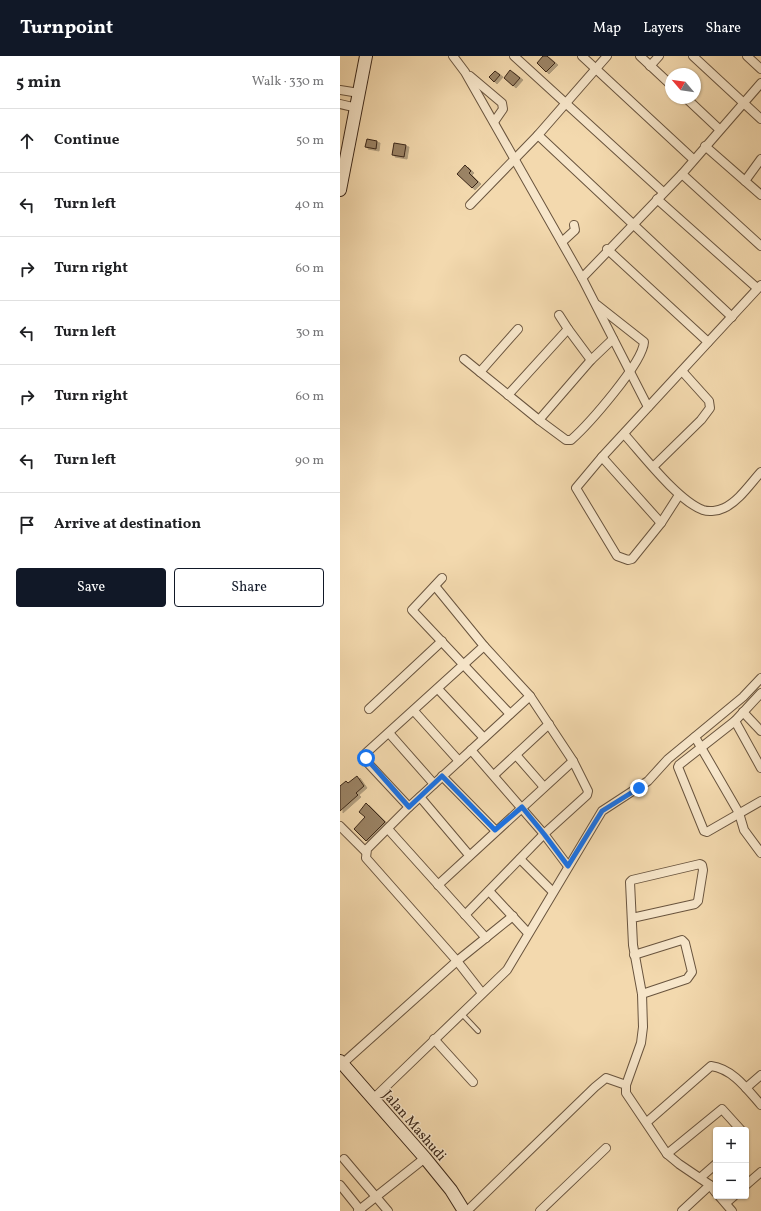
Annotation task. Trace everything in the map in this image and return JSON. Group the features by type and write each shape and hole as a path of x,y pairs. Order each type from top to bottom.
{"street":[{"path":"340,190 366,56"},
{"path":"453,56 465,72 562,242 648,407"},
{"path":"514,56 664,192"},
{"path":"582,56 693,159"},
{"path":"470,205 538,135 607,56"},
{"path":"640,56 665,80"},
{"path":"650,66 659,56"},
{"path":"693,56 761,119"},
{"path":"747,56 761,69"},
{"path":"465,72 502,104 503,109 494,122"},
{"path":"582,278 607,250 682,174 693,159 761,83"},
{"path":"340,90 359,93"},
{"path":"340,104 357,108"},
{"path":"693,104 720,129"},
{"path":"538,135 632,225 732,317"},
{"path":"705,146 761,195"},
{"path":"745,181 761,159"},
{"path":"682,174 761,246"},
{"path":"657,199 759,287 602,457 576,488 617,556 625,560 632,559 680,495"},
{"path":"562,242 575,230 574,226"},
{"path":"607,250 708,342"},
{"path":"464,359 539,420 566,440 571,440 630,373 640,355 644,342 595,304"},
{"path":"559,315 591,360"},
{"path":"480,372 518,329"},
{"path":"508,395 568,329"},
{"path":"539,420 591,360 613,339"},
{"path":"654,466 701,420 710,408 709,401 682,372"},
{"path":"624,434 680,495 703,510 712,511 724,508 739,496 761,472"},
{"path":"602,457 661,522"},
{"path":"442,578 412,610 510,714"},
{"path":"435,586 484,646 530,696 573,761 588,793 544,834 465,915"},
{"path":"369,709 442,641"},
{"path":"409,807 366,761 366,753 484,646"},
{"path":"373,1099 507,970 552,891 602,811 639,788 668,759 743,697 761,678"},
{"path":"438,689 484,738"},
{"path":"761,693 735,721 678,767 704,831 709,831 761,802"},
{"path":"482,993 457,962 366,858 366,852 367,849 409,807 530,696"},
{"path":"414,711 459,761"},
{"path":"743,712 761,731"},
{"path":"735,721 761,768"},
{"path":"494,775 549,724"},
{"path":"389,733 434,784"},
{"path":"695,737 739,813 744,830 761,853"},
{"path":"471,750 522,807 568,866"},
{"path":"516,755 544,787"},
{"path":"438,885 495,830 573,761"},
{"path":"442,776 495,830"},
{"path":"420,797 469,854"},
{"path":"340,826 366,852"},
{"path":"388,829 486,938"},
{"path":"520,859 552,891"},
{"path":"632,918 695,904 698,901 703,870 702,865 700,864 630,880 632,918 634,955 642,994 643,1026 641,1043 624,1084 626,1092 668,1154 679,1164 700,1178 707,1188 713,1191"},
{"path":"489,891 528,933"},
{"path":"341,1062 513,916"},
{"path":"634,955 682,940 685,943 692,972 688,979 642,994"},
{"path":"434,1039 473,1082"},
{"name":"Jalan Mashudi","path":"341,1062 425,1158 451,1190 465,1211"},
{"path":"647,1122 711,1066 722,1068 746,1088 761,1105"},
{"path":"746,1088 761,1075"},
{"path":"465,1211 606,1078 624,1084"},
{"path":"668,1154 722,1109 738,1127"},
{"path":"540,1211 606,1148"},
{"path":"340,1185 360,1210 425,1158"},
{"path":"344,1159 388,1211"},
{"path":"700,1178 713,1167"},
{"path":"749,1182 761,1172"},
{"path":"682,1211 707,1188"},
{"path":"722,1199 732,1211"},
{"path":"726,1203 731,1199"}],"lane":[{"path":"461,1013 478,1031"}],"building":[{"path":"543,56 547,56 555,63 546,72 537,63"},
{"path":"510,70 520,78 513,86 504,78"},
{"path":"495,71 500,75 494,82 489,77"},
{"path":"367,139 377,141 376,149 365,147"},
{"path":"394,143 406,145 404,157 392,155"},
{"path":"465,165 471,171 469,173 478,182 472,188 457,174"},
{"path":"357,776 364,786 356,793 358,795 340,811 340,786 346,781 348,783"},
{"path":"366,803 385,822 366,841 354,829 365,817 359,812"}],"route":[{"path":"366,758 366,761 409,807 442,776 495,830 522,807 568,866 602,811 639,788"}]}
